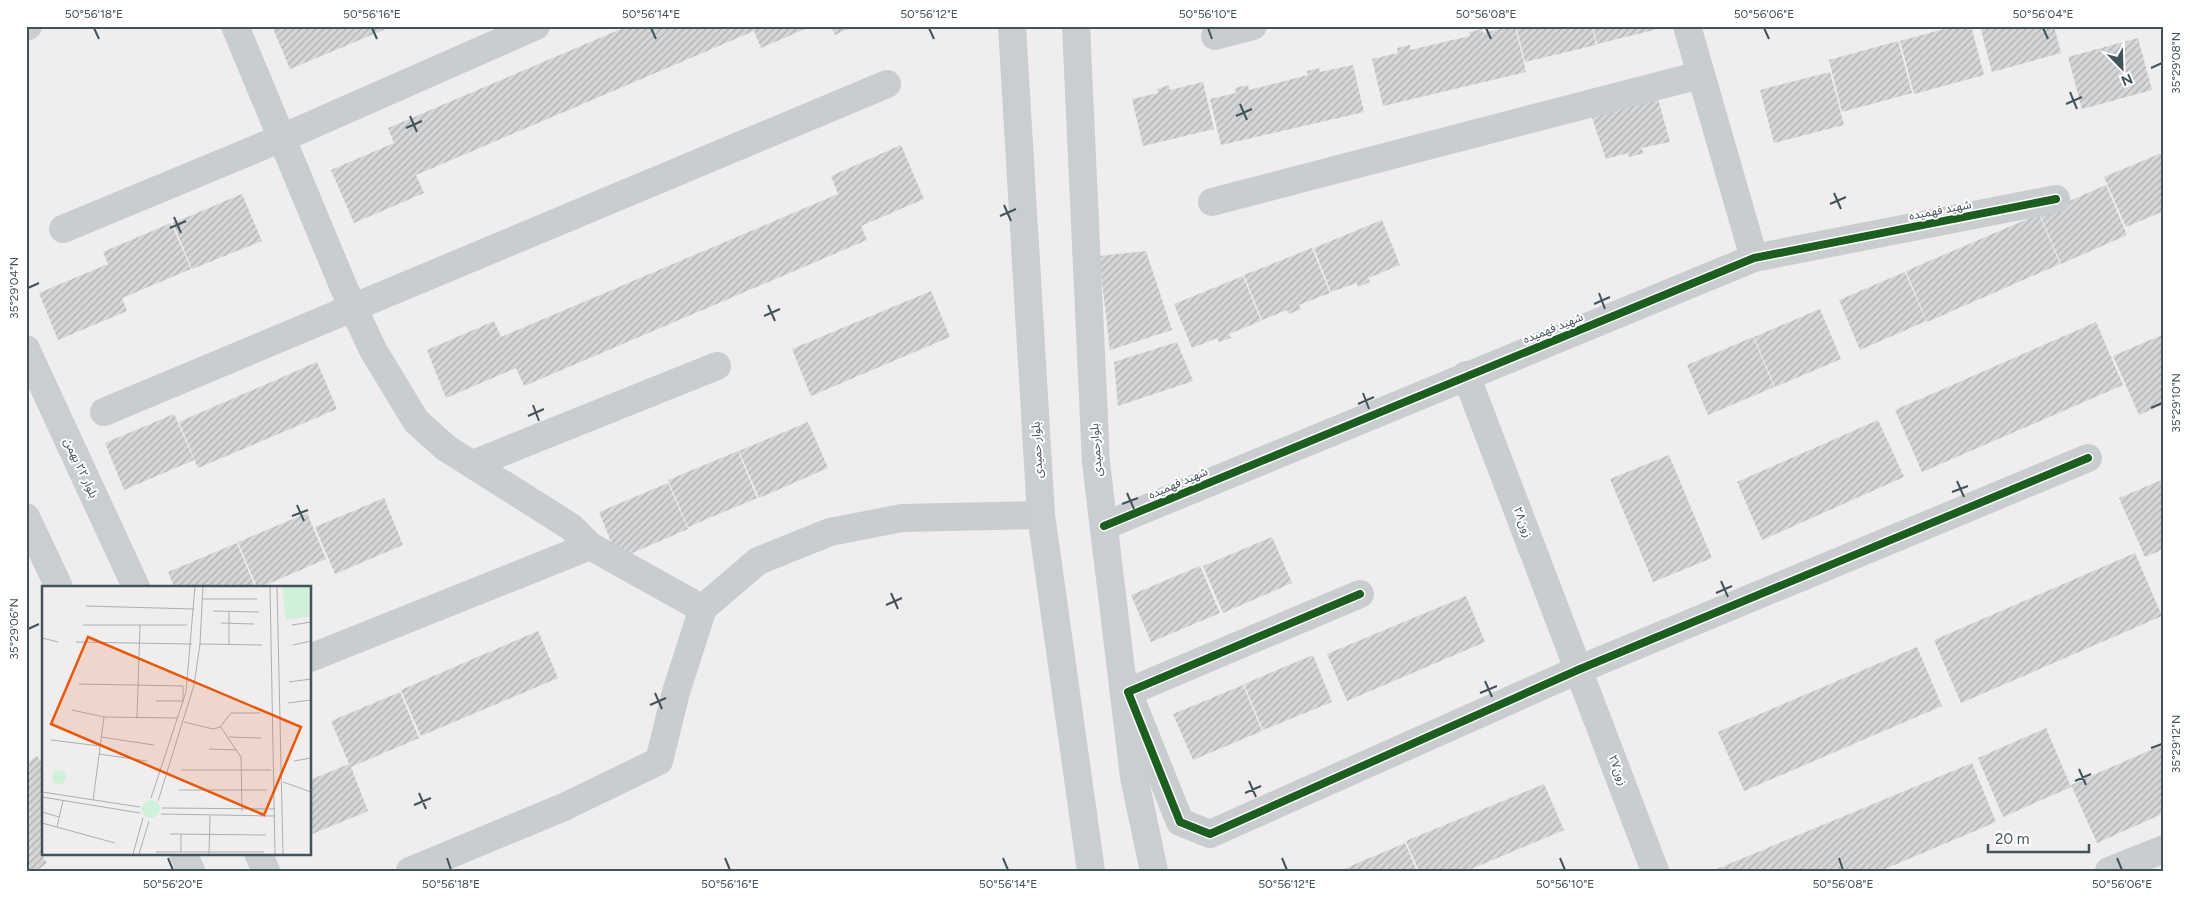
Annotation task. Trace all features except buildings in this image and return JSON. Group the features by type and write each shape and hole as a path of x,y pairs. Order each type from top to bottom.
{"street":[{"path":"234,26 352,306 373,350 416,421 446,448 571,527 590,546 703,609"},
{"path":"63,229 282,138 536,26"},
{"name":"بلوار حمیدی","path":"1012,26 1041,515 1091,871"},
{"name":"بلوارحمیدی","path":"1076,26 1096,463 1134,777 1154,871"},
{"path":"1215,36 1253,26"},
{"path":"1687,26 1754,258"},
{"path":"1212,202 1700,75"},
{"path":"104,412 352,306 887,84"},
{"name":"شهید فهمیده","path":"1104,526 1466,375 1754,258 2056,199"},
{"name":"بلوار ۲۲ بهمن","path":"26,349 136,586"},
{"path":"472,464 716,366"},
{"name":"زون۲۸","path":"1466,375 1580,669"},
{"path":"1360,594 1128,692 1180,822 1210,834 1580,669 2088,458"},
{"path":"410,871 564,807 658,761 676,692 703,609 758,561 830,532 902,518 1041,515"},
{"path":"26,517 59,586"},
{"path":"311,658 590,546"},
{"name":"زون۲۷","path":"1580,669 1655,871"},
{"path":"2109,871 2164,849"},
{"path":"183,854 191,871"},
{"path":"258,854 266,871"}],"cycle path":[{"path":"1104,526 1754,258 2056,199"},
{"path":"1360,594 1128,692 1180,822 1210,834 1580,669 2088,458"}]}
